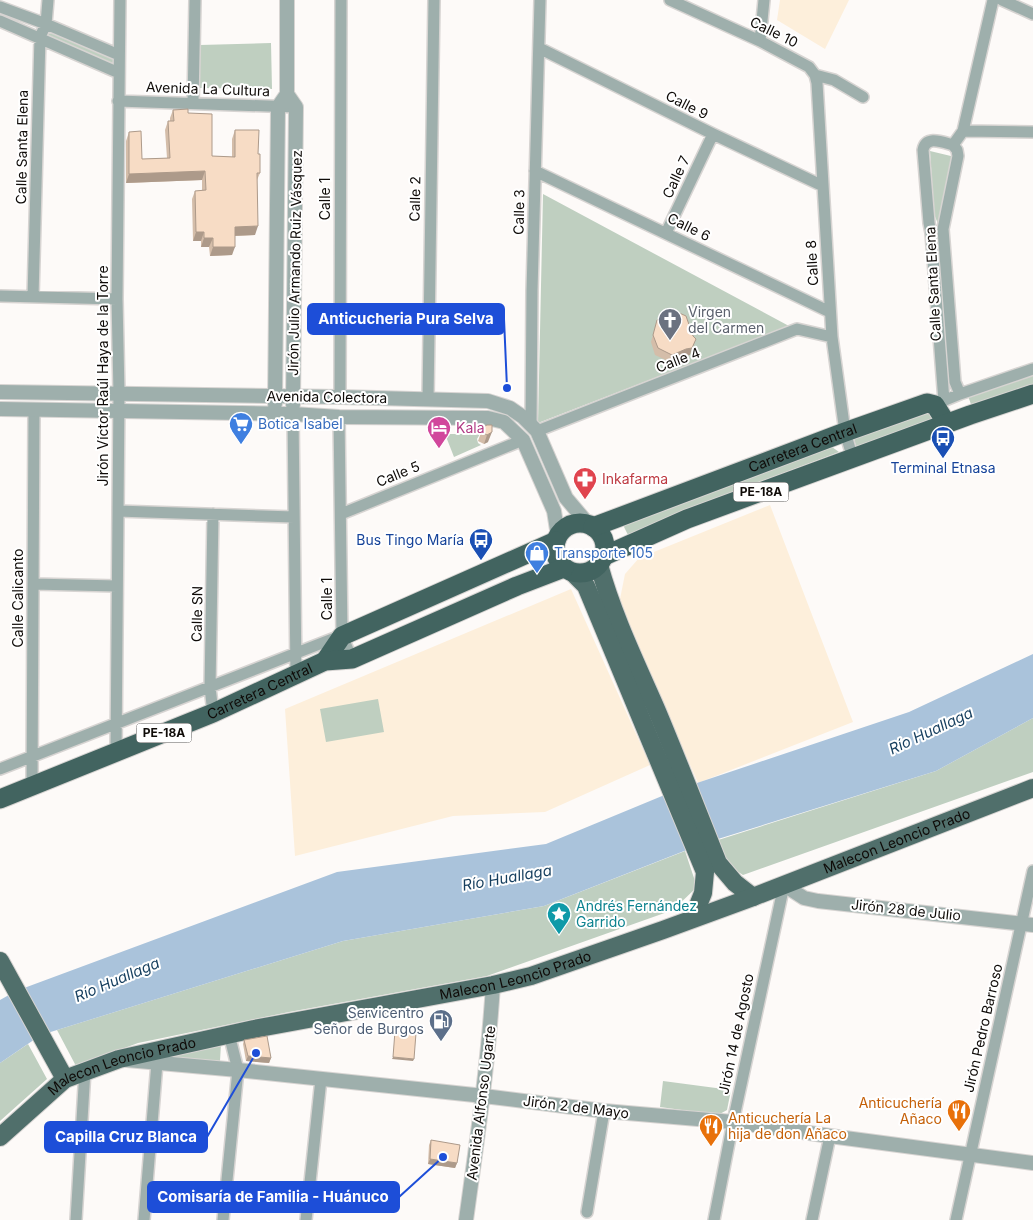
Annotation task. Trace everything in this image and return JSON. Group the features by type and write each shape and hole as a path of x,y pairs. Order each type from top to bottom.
{"highway":[{"name":"Carretera Central","path":"602,561 687,519 1033,394"},
{"name":"Carretera Central","path":"591,525 845,432 928,403 939,403"},
{"path":"939,403 947,424"},
{"path":"342,636 557,538 571,524 591,525 600,532 604,539 605,548 602,561 592,571 582,574 568,570 558,560 555,550 557,538"},
{"name":"Carretera Central","path":"0,798 213,714 325,661 352,659 528,582 568,570"},
{"name":"Carretera Central","path":"325,661 342,636"}],"main road":[{"path":"602,561 604,582 630,653 648,711"},
{"path":"568,570 586,586 648,711 712,868 753,897"},
{"name":"Malecon Leoncio Prado","path":"0,1137 65,1078 85,1070 119,1059 229,1034 493,985 531,976 753,897 1033,788"},
{"path":"694,918 712,868"},
{"path":"0,961 65,1078"}],"street":[{"name":"Calle Santa Elena","path":"33,297 40,37 46,24 48,0"},
{"name":"Jirón Víctor Raúl Haya de la Torre","path":"116,753 120,0"},
{"path":"193,103 196,0"},
{"path":"278,107 287,94 287,0"},
{"name":"Calle 1","path":"340,397 341,0"},
{"name":"Calle 2","path":"428,399 434,0"},
{"name":"Calle 3","path":"534,428 535,171 540,0"},
{"name":"Calle 10","path":"670,0 760,41 812,71 834,80 863,97"},
{"path":"760,41 764,0"},
{"path":"993,0 962,131 953,145 935,140 929,141 924,145 923,150 931,234 939,403 1033,369"},
{"path":"1002,0 1033,14"},
{"path":"0,7 119,55"},
{"path":"0,21 119,73"},
{"name":"Calle 9","path":"539,48 823,186"},
{"name":"Calle 8","path":"812,71 817,82 832,337 845,432 853,459"},
{"path":"287,94 296,107"},
{"name":"Avenida La Cultura","path":"118,101 296,107"},
{"name":"Jirón Julio Armando Ruiz Vásquez","path":"274,414 278,107"},
{"name":"Jirón Julio Armando Ruiz Vásquez","path":"296,107 293,397 296,675"},
{"path":"962,131 1033,132"},
{"name":"Calle 7","path":"666,233 713,134"},
{"name":"Calle Santa Elena","path":"953,145 957,150 958,156 943,229 955,382 960,394"},
{"name":"Calle 6","path":"535,171 830,312"},
{"path":"277,239 294,240"},
{"path":"0,296 117,299"},
{"name":"Calle 4","path":"534,428 797,329 832,337"},
{"name":"Avenida Colectora","path":"0,392 488,401 510,408 534,428 566,498 591,525"},
{"name":"Avenida Colectora","path":"0,409 293,414 339,417 488,418 504,422 523,440 554,511 557,538"},
{"name":"Calle Calicanto","path":"32,785 34,410"},
{"name":"Calle 1","path":"339,417 342,636 352,659"},
{"name":"Calle 5","path":"341,514 523,440"},
{"path":"118,512 294,517"},
{"name":"Calle SN","path":"213,514 210,687 213,714"},
{"path":"33,584 117,586"},
{"path":"0,769 342,636"},
{"name":"Jirón Pedro Barroso","path":"956,1220 969,1155 1027,924 1033,872"},
{"name":"Jirón 28 de Julio","path":"784,885 804,898 1027,924"},
{"name":"Jirón 14 de Agosto","path":"714,1220 784,885"},
{"name":"Avenida Alfonso Ugarte","path":"466,1220 484,1096 493,985"},
{"path":"223,1220 238,1070 229,1034"},
{"name":"Jirón 2 de Mayo","path":"119,1059 484,1096 604,1111 733,1122 1033,1163"},
{"path":"144,1220 157,1063"},
{"path":"76,1220 85,1070"},
{"path":"306,1220 321,1079"},
{"path":"587,1212 604,1111"},
{"path":"812,1220 830,1136"}],"shaded area":[{"path":"780,0 849,0 825,49 777,20"},
{"path":"770,505 853,722 698,783 619,604 625,574 639,558"},
{"path":"571,589 650,765 545,812 453,816 295,856 285,709"}],"green space":[{"path":"47,21 115,52 115,71 45,39"},
{"path":"271,43 272,89 200,88 200,45"},
{"path":"930,151 955,157 938,224 934,214"},
{"path":"543,194 789,326 538,423"},
{"path":"1033,373 1033,385 972,407 968,396"},
{"path":"928,411 935,420 856,447 854,438"},
{"path":"445,434 480,434 477,439 481,445 454,457"},
{"path":"832,447 839,452 685,510 628,535 624,527 625,524"},
{"path":"378,699 384,732 326,742 320,709"},
{"path":"1033,718 1033,772 743,875 726,864 715,841 936,771"},
{"path":"685,851 697,887 673,910 487,976 289,1012 138,1043 76,1066 57,1030 343,941 544,906"},
{"path":"28,1044 47,1079 0,1121 0,1063"},
{"path":"221,1044 220,1061 168,1057"},
{"path":"663,1081 731,1090 727,1110 718,1115 660,1107"}],"water":[{"name":"Río Huallaga","path":"1033,654 1033,718 936,771 702,844 544,906 343,941 41,1035 0,1063 0,1000 16,991 337,872 546,844 679,789 909,712"}],"building":[{"path":"188,109 188,113 212,114 212,156 235,157 235,130 259,130 258,154 260,154 260,173 257,173 258,226 235,227 235,247 213,247 213,238 204,238 204,232 196,232 195,191 206,190 205,171 129,174 129,132 141,131 142,159 170,158 168,121 174,121 173,110"},
{"name":"Virgen del Carmen","path":"675,311 686,316 693,336 696,339 692,348 672,355 658,348 653,335 657,320"},
{"path":"492,425 492,432 487,435 482,432 483,427"},
{"path":"395,1031 416,1033 414,1059 393,1057"},
{"path":"267,1036 271,1058 248,1056 244,1040"},
{"path":"431,1140 460,1145 457,1163 430,1159"}],"place":[{"name":"Virgen del Carmen","path":"670,341"},
{"name":"Anticucheria Pura Selva","path":"507,388"},
{"name":"Botica Isabel","path":"241,445"},
{"name":"Kala","path":"439,449"},
{"name":"Terminal Etnasa","path":"943,459"},
{"name":"Inkafarma","path":"585,500"},
{"name":"Bus Tingo María","path":"481,561"},
{"name":"Transporte 105","path":"537,574"},
{"name":"Andrés Fernández Garrido","path":"559,935"},
{"name":"Servicentro Señor de Burgos","path":"441,1042"},
{"name":"Capilla Cruz Blanca","path":"256,1053"},
{"name":"Anticuchería Añaco","path":"959,1132"},
{"name":"Anticuchería La hija de don Añaco","path":"711,1147"},
{"name":"Comisaría de Familia - Huánuco","path":"443,1157"}]}
